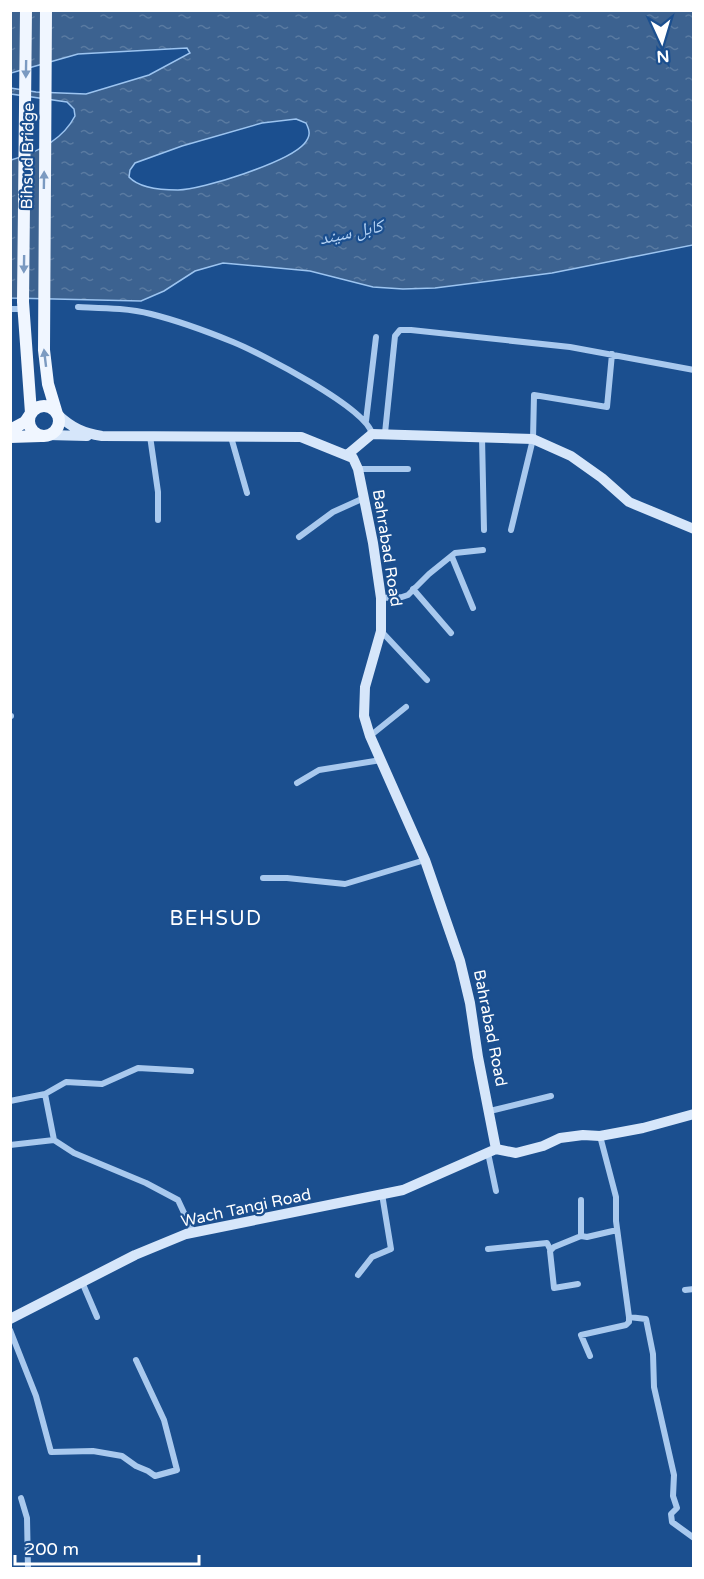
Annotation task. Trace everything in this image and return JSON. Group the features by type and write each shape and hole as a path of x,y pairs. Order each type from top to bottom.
{"main road":[{"path":"26,10 23,305 31,427 33,431 45,436"},
{"name":"Bihsud Bridge","path":"46,10 44,350 46,373 57,414"},
{"path":"10,430 25,422 38,408 47,407 75,429 86,434 102,436"},
{"path":"45,436 58,427 57,414"},
{"path":"10,436 301,437 347,455 372,434 533,439 571,456 602,478 629,502 693,529"},
{"name":"Bahrabad Road","path":"347,455 353,458 358,469 381,598 381,631 365,687 364,716 370,736 425,860 464,972 490,1111 492,1151"},
{"path":"492,1151 516,1153 543,1146 560,1138 583,1135 600,1136 643,1128 693,1114"},
{"name":"Wach Tangi Road","path":"10,1320 135,1255 193,1232 403,1190 492,1151"}],"street":[{"path":"10,309 23,305"},
{"path":"78,307 113,308 147,313 235,342 296,373 354,411 366,421 372,434"},
{"path":"385,433 395,336 400,330 547,345 612,354 693,370"},
{"path":"366,421 376,337"},
{"path":"511,530 533,439 534,395 607,407 612,354"},
{"path":"150,436 158,492 158,520"},
{"path":"231,437 247,493"},
{"path":"482,437 484,530"},
{"path":"358,469 408,469"},
{"path":"299,537 333,512 364,498"},
{"path":"381,598 402,597 462,551 483,550"},
{"path":"452,557 473,608"},
{"path":"413,589 451,633"},
{"path":"381,631 427,680"},
{"path":"370,736 405,707"},
{"path":"297,783 319,770 381,760"},
{"path":"262,878 287,878 345,884 425,860"},
{"path":"10,1101 45,1094 66,1082 102,1084 138,1068 191,1071"},
{"path":"45,1094 54,1140"},
{"path":"490,1111 551,1096"},
{"path":"590,1356 581,1335 626,1325 629,1322 617,1230 616,1197 600,1136"},
{"path":"10,1145 54,1140 74,1153 146,1182 178,1200 193,1232"},
{"path":"492,1151 496,1191"},
{"path":"358,1275 372,1257 392,1249 382,1194"},
{"path":"581,1200 581,1236"},
{"path":"550,1249 581,1236 617,1230"},
{"path":"488,1249 547,1243 550,1249 554,1288 578,1284"},
{"path":"82,1282 97,1317"},
{"path":"685,1290 693,1289"},
{"path":"629,1317 646,1319 653,1354 654,1387 674,1475 673,1496 677,1508 671,1514 672,1522 693,1538"},
{"path":"10,1330 36,1396 51,1452 93,1451 122,1456 154,1476 177,1470 164,1420 136,1360"},
{"path":"21,1498 27,1518 28,1569"}],"water":[{"name":"کابل سيند","path":"11,11 693,11 693,245 552,273 435,288 373,287 310,271 223,263 195,271 164,291 141,301 11,298 11,160 48,145 70,125 75,116 74,109 67,102 11,94 10,88 36,92 86,94 149,75 190,53 187,48 78,54 11,73","holes":["296,119 306,123 309,136 304,144 281,159 244,174 190,189 178,190 145,186 129,177 130,170 135,163 182,146 262,123"]}],"district":[{"name":"BEHSUD","path":"216,919"}]}
